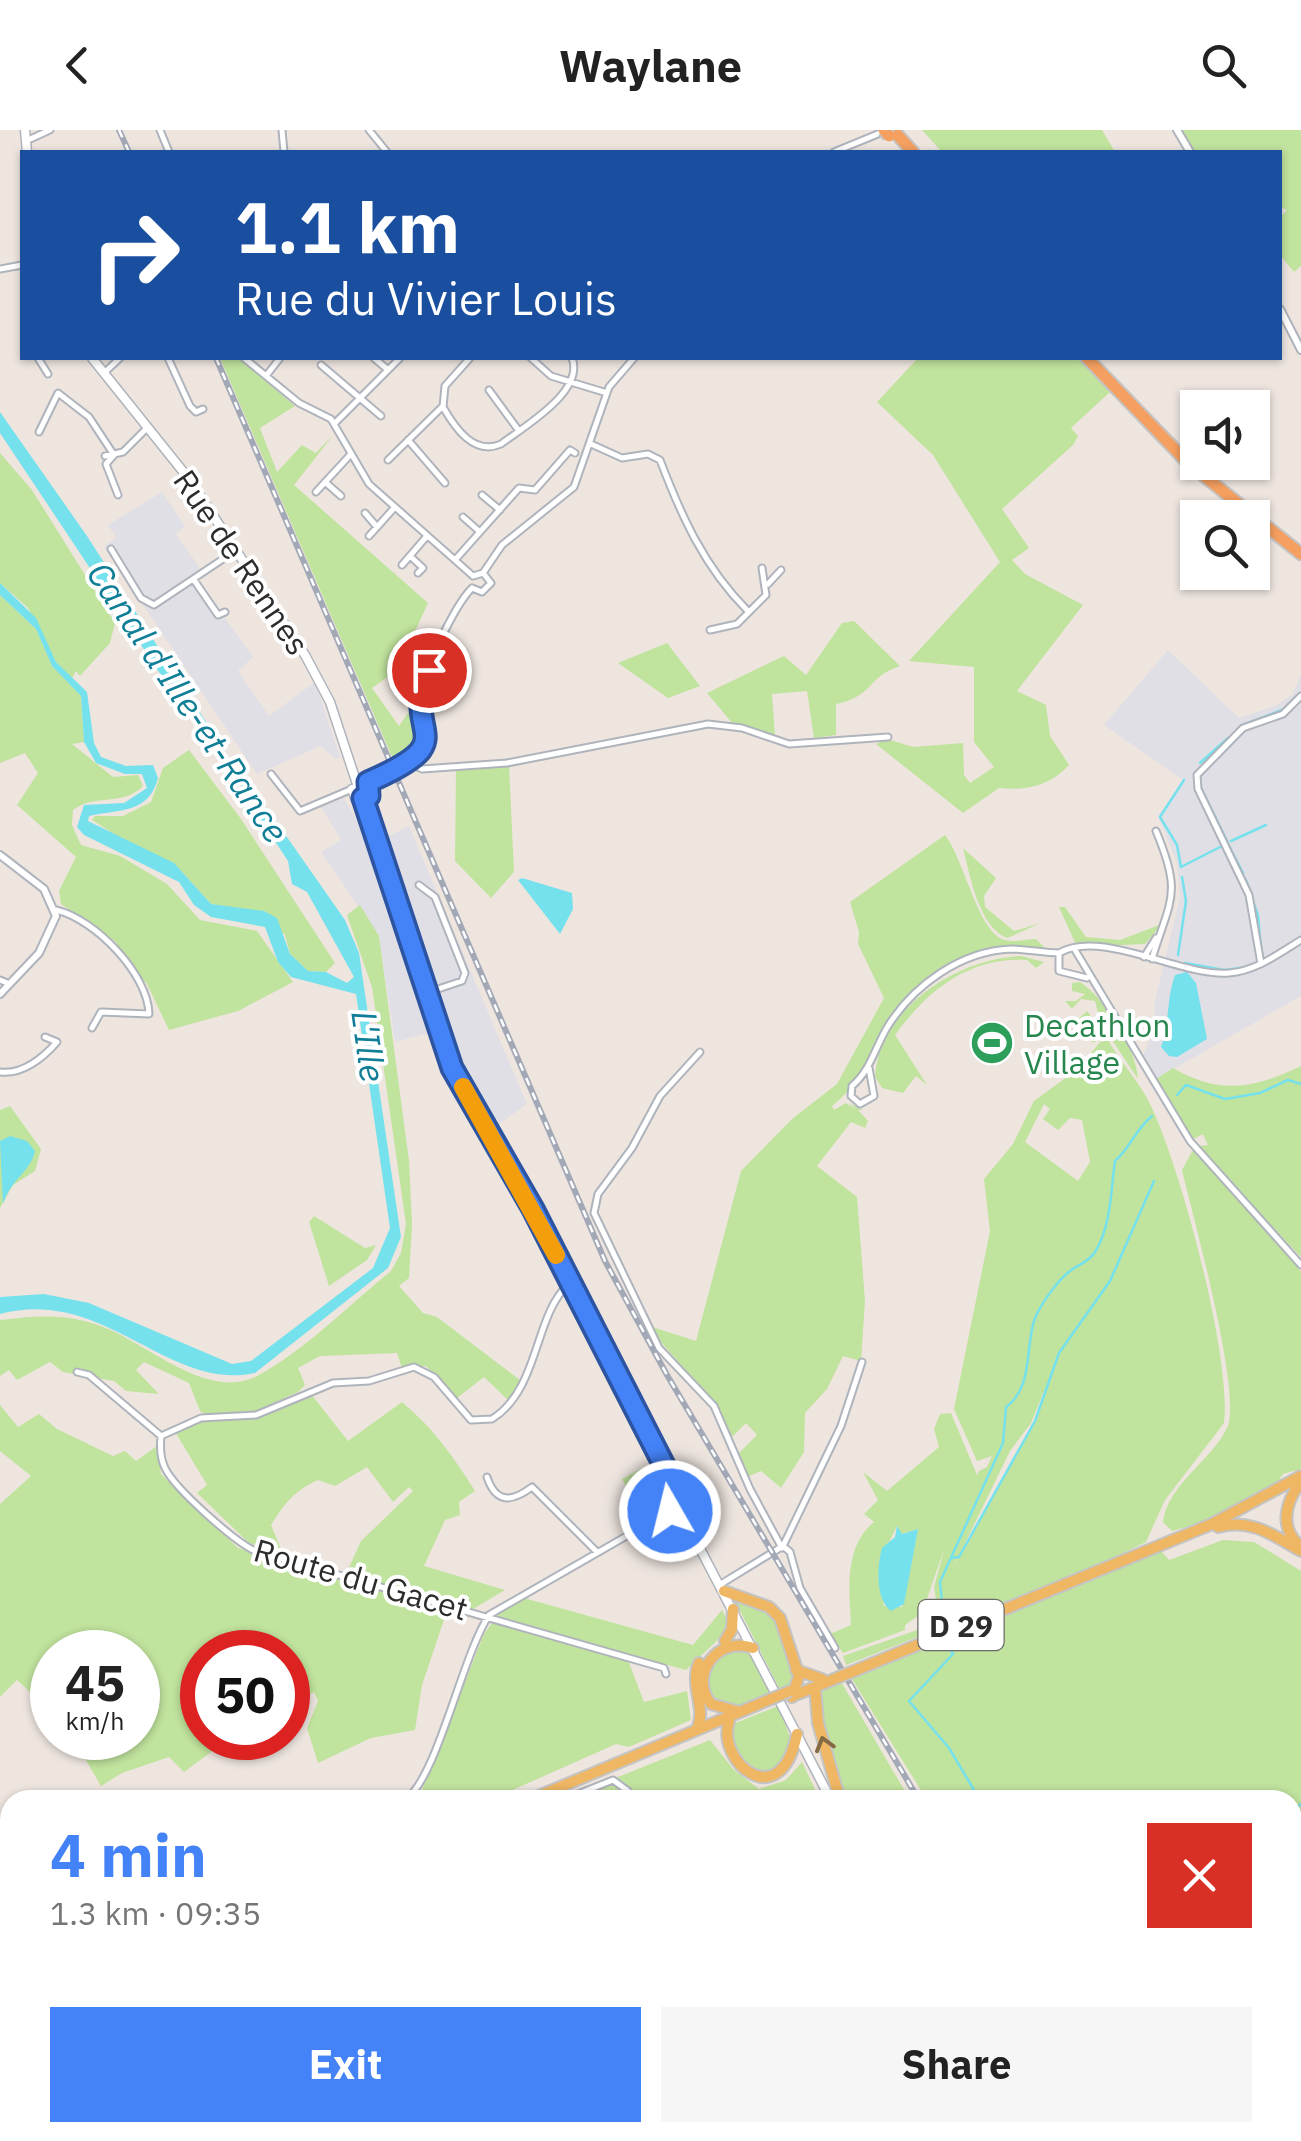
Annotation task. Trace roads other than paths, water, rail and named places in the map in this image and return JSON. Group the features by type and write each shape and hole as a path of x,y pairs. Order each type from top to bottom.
{"highway":[{"path":"890,131 911,150"},
{"path":"1089,360 1188,463 1301,554"},
{"path":"1100,360 1180,443"},
{"path":"1221,480 1301,544"}],"main road":[{"path":"24,130 27,150"},
{"name":"Rue de Rennes","path":"94,360 189,478 319,679 359,786"},
{"path":"359,786 356,800 363,798 452,1068 533,1209 667,1476 676,1511 703,1549 827,1790"},
{"path":"1301,1476 1291,1496 1286,1522 1290,1536 1301,1549"},
{"name":"D 29","path":"553,1790 730,1722 793,1692 1188,1534 1301,1476"},
{"path":"1188,1534 1230,1524 1252,1525 1301,1549"},
{"path":"722,1588 777,1614 796,1670 793,1692"},
{"path":"697,1732 701,1716 696,1670 704,1656 725,1641 732,1629 733,1609"},
{"path":"725,1641 750,1643"},
{"path":"712,1723 711,1704 702,1685 706,1665 732,1645 750,1643"},
{"path":"796,1670 819,1683 818,1723 837,1790"},
{"path":"711,1704 742,1710"},
{"name":"D 29","path":"697,1732 742,1710 767,1704"},
{"path":"730,1722 727,1736 736,1758 744,1768 761,1777 774,1776 789,1765 798,1734"}],"street":[{"path":"26,141 50,130"},
{"path":"369,130 385,150"},
{"path":"839,150 890,131"},
{"path":"1282,312 1301,350"},
{"path":"39,360 48,374"},
{"path":"104,373 118,360"},
{"path":"169,360 190,406 196,412 203,410"},
{"path":"246,360 335,423 369,484 473,576"},
{"path":"266,376 278,360"},
{"path":"376,360 387,370"},
{"path":"335,423 398,360"},
{"path":"388,460 442,407 445,386 468,360"},
{"path":"533,360 547,374 607,392"},
{"path":"442,407 468,440 480,447 500,445 569,388 572,360"},
{"path":"473,576 483,573 502,545 571,490 592,444 607,392 632,360"},
{"path":"321,365 380,416"},
{"path":"490,390 518,431"},
{"path":"39,432 58,392 89,417 114,455"},
{"path":"106,456 123,452 148,427"},
{"path":"408,439 445,483"},
{"path":"592,444 625,458 648,454 660,460 685,523 716,573 747,610"},
{"path":"455,560 519,488 535,490 570,450 575,453"},
{"path":"316,492 351,454"},
{"path":"114,455 106,464 118,494"},
{"path":"326,482 341,496"},
{"path":"482,495 500,510"},
{"path":"369,536 395,507"},
{"path":"362,516 377,527"},
{"path":"463,517 480,532"},
{"path":"402,565 427,536"},
{"path":"111,549 146,602 161,602 235,551"},
{"path":"410,556 423,568"},
{"path":"762,568 768,584"},
{"path":"710,630 731,628 766,595 768,584 780,570"},
{"path":"472,588 479,592 489,588 490,580 483,573"},
{"path":"271,774 300,811 409,763 428,742 420,701 424,681 460,603 472,588 473,576"},
{"path":"194,580 218,614 225,612"},
{"path":"1260,964 1249,895 1196,784 1201,766 1243,728 1284,714 1301,696"},
{"path":"409,763 422,769 507,763 708,724 742,728 789,744 888,737"},
{"path":"1148,958 1172,908 1173,892 1156,832"},
{"path":"0,855 44,889 56,910 109,940 149,995 150,1014 107,1010 92,1028"},
{"path":"419,884 435,897 465,973 462,980 426,993"},
{"path":"0,994 42,948 56,910"},
{"path":"869,1068 874,1096 860,1104 850,1091 869,1068 896,1014 931,980 984,954 1017,949 1059,953 1096,948 1218,973 1260,964 1301,940"},
{"path":"1072,974 1096,948"},
{"path":"1075,950 1190,1142 1301,1265"},
{"path":"1041,953 1063,974 1090,980"},
{"path":"1055,963 1059,953"},
{"path":"0,980 10,984"},
{"path":"0,1072 14,1073 42,1058 57,1042 45,1037"},
{"path":"700,1052 660,1096 632,1148 598,1194 594,1213 659,1348 704,1391 717,1411 750,1490 783,1547 790,1552 800,1588 836,1648"},
{"path":"858,1081 870,1083"},
{"path":"77,1372 89,1375 162,1436 200,1418 256,1415 329,1384 369,1381 414,1366 434,1377 471,1420 492,1419 517,1394 558,1298 569,1284"},
{"path":"722,1588 783,1547 841,1426 862,1362"},
{"name":"Route du Gacet","path":"162,1436 166,1471 248,1548 490,1616"},
{"path":"487,1477 492,1491 506,1500 514,1500 532,1487 597,1552"},
{"name":"Route du Gacet","path":"413,1790 421,1780 474,1642 490,1616 597,1552 676,1511"},
{"path":"490,1616 664,1668 666,1674"},
{"path":"585,1790 614,1780 627,1790"}],"water":[{"path":"0,412 87,536 263,811 268,810 345,920 359,953 401,1237 388,1268 255,1373 223,1375 193,1368 71,1314 37,1309 0,1314 0,1297 44,1294 89,1303 232,1364 251,1361 373,1268 390,1228 356,994 291,977 278,962 265,927 211,917 194,905 179,882 84,835 77,827 84,805 124,803 147,788 142,774 125,774 96,763 84,742 81,696 52,666 36,629 0,595 0,583 36,618 56,662 87,692 94,743 101,757 126,766 153,765 158,778 154,790 140,804 89,816 88,821 174,863 211,904 264,911 277,918 290,954 308,971 326,972 347,983 354,977 307,892 292,884 288,861 259,817 261,813 175,696 0,433"},
{"path":"518,880 572,893 573,909 560,934"},
{"path":"1187,972 1196,983 1207,1039 1177,1057 1169,1056 1161,1047 1172,984 1175,975"},
{"path":"10,1136 27,1141 35,1151 3,1204 0,1141"},
{"path":"897,1526 902,1534 918,1529 904,1604 891,1611 882,1599 879,1564 882,1548 895,1537"}],"waterway":[{"path":"1243,725 1287,708"},
{"path":"1236,731 1240,727"},
{"path":"1200,763 1228,738"},
{"path":"1184,780 1160,817 1177,845 1181,867 1222,846"},
{"path":"1200,786 1228,843"},
{"path":"1231,841 1266,825"},
{"path":"1229,846 1243,873"},
{"path":"1178,955 1186,901 1182,877"},
{"path":"1246,880 1258,916 1261,948"},
{"path":"1270,956 1282,949"},
{"path":"1185,963 1224,970 1248,967"},
{"path":"1177,1095 1186,1085 1225,1099 1260,1093 1288,1080 1301,1084"},
{"path":"943,1612 940,1582 1003,1443 1006,1407 1015,1399 1024,1379 1036,1315 1060,1281 1095,1252 1107,1220 1115,1161 1152,1116"},
{"path":"951,1558 959,1557 1035,1421 1059,1353 1110,1281 1154,1181"},
{"path":"947,1644 953,1654 909,1701 949,1748 974,1790"}],"railway":[{"path":"119,130 128,150"},
{"path":"217,360 605,1261 667,1375 913,1790"}],"place":[{"name":"Decathlon Village","path":"992,1043"}],"water label":[{"name":"Canal d'Ille-et-Rance","path":"188,702"},
{"name":"L'Ille","path":"369,1046"}]}
